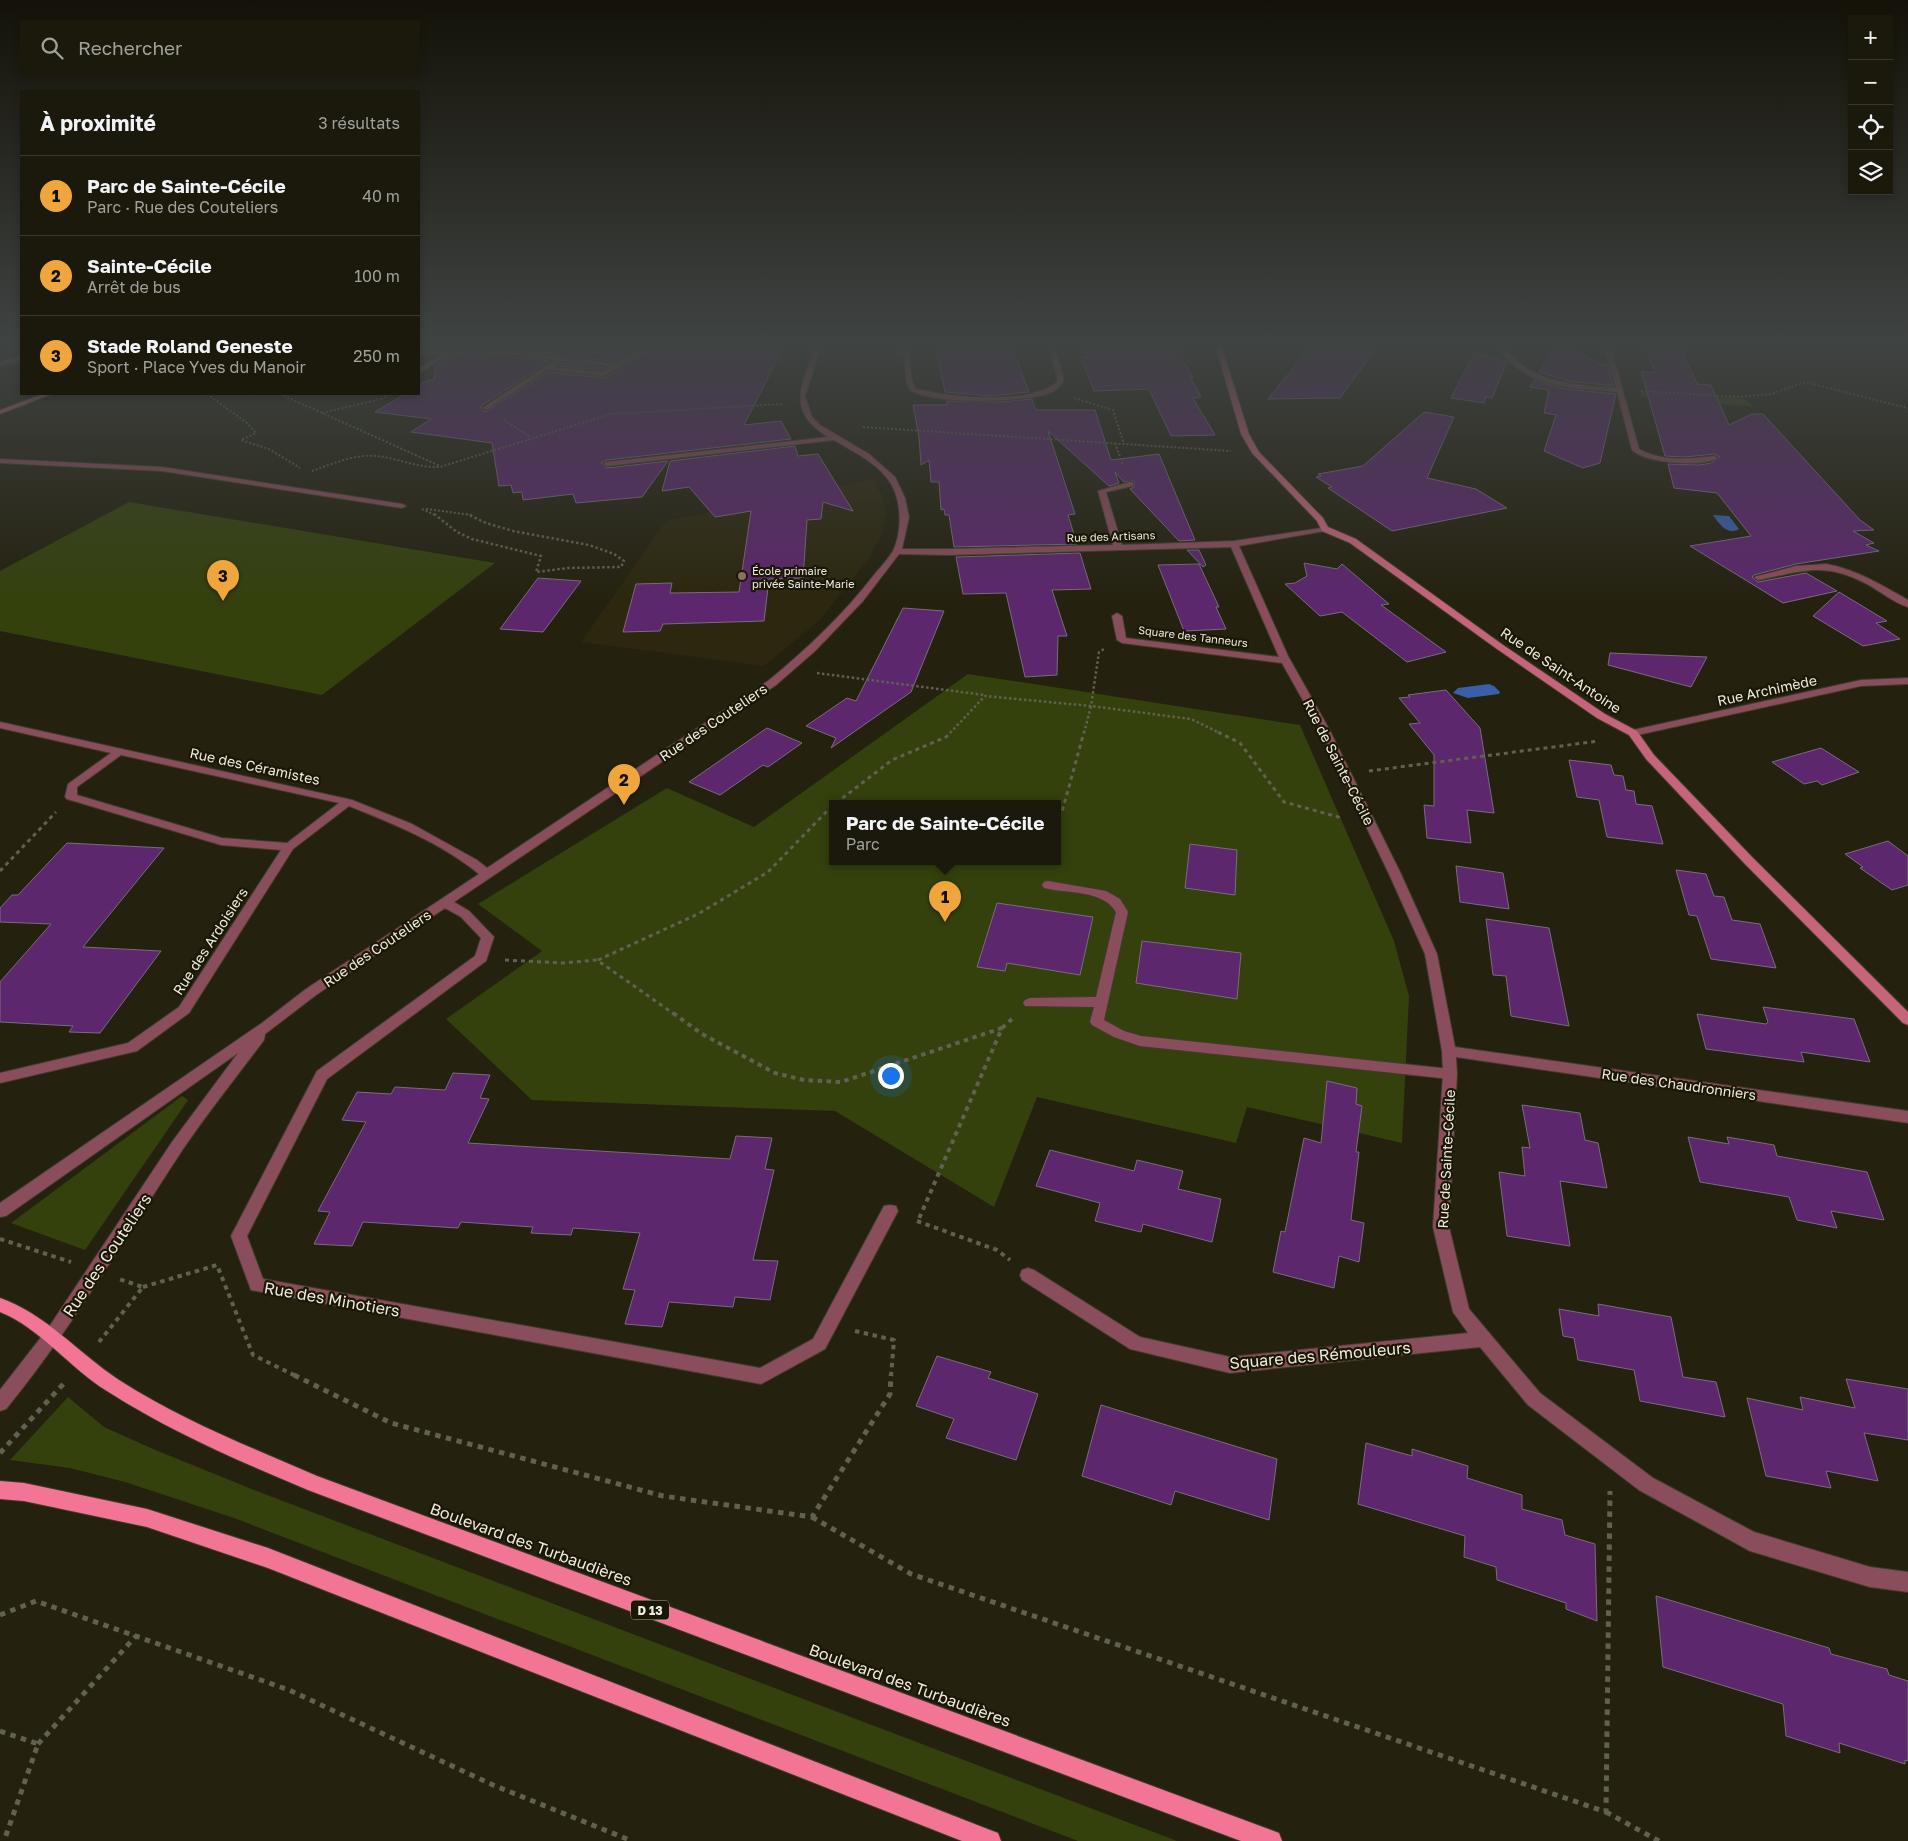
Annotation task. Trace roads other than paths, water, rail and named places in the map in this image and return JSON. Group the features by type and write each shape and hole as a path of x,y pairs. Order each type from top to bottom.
{"main road":[{"name":"Boulevard des Turbaudières","path":"0,1305 13,1310 52,1336 112,1385 209,1439 315,1484 1271,1841"},
{"path":"0,1490 24,1492 147,1518 268,1558 990,1841"}],"street":[{"name":"Rue des Couteliers","path":"0,1211 267,1026 311,992 444,902 488,875 790,669 860,599 897,551 905,516 901,498 891,477 866,456 822,430"},
{"name":"Rue de Saint-Antoine","path":"1245,430 1256,453 1320,520 1325,529 1353,541 1515,658 1601,716 1634,733 1650,757 1749,861 1908,1020"},
{"path":"1631,430 1636,450 1640,454 1684,461 1714,458"},
{"path":"607,464 834,438"},
{"path":"0,461 162,469 402,506"},
{"path":"1118,547 1102,491 1130,484"},
{"name":"Rue des Artisans","path":"897,551 949,552 1234,544 1325,529"},
{"name":"Rue de Sainte-Cécile","path":"1234,544 1286,660 1324,729 1431,954 1449,1051 1450,1074 1440,1227 1461,1312 1534,1399 1646,1484 1750,1541 1870,1577 1908,1582"},
{"path":"1758,577 1814,567 1834,568 1863,579 1908,604"},
{"name":"Square des Tanneurs","path":"1117,616 1122,640 1286,660"},
{"name":"Rue Archimède","path":"1634,733 1861,683 1908,681"},
{"name":"Rue des Céramistes","path":"0,725 348,802 408,826 473,863 488,875"},
{"path":"120,751 72,786 71,796 221,841 288,847"},
{"name":"Rue des Ardoisiers","path":"0,1078 132,1047 184,1010 288,847 348,802"},
{"path":"1048,885 1102,894 1116,902 1122,912 1097,1022 1114,1031 1140,1041 1450,1074"},
{"name":"Rue des Minotiers","path":"444,902 465,914 488,938 481,958 322,1074 239,1236 257,1285 761,1376 819,1344 890,1211"},
{"path":"1030,1003 1102,1002"},
{"name":"Rue des Couteliers","path":"0,1404 98,1272 203,1108 267,1026"},
{"name":"Rue des Chaudronniers","path":"1449,1051 1908,1117"},
{"name":"Square des Rémouleurs","path":"1028,1275 1136,1344 1230,1365 1483,1339"}],"water":[{"path":"1713,515 1729,516 1739,529 1735,531 1728,530"},
{"path":"1489,684 1500,692 1499,694 1468,698 1453,693 1458,688"}],"place":[{"name":"École primaire privée Sainte-Marie","path":"742,576"},
{"name":"Stade Roland Geneste","path":"223,601"},
{"name":"Sainte-Cécile","path":"624,805"},
{"name":"Parc de Sainte-Cécile","path":"945,922"}]}
